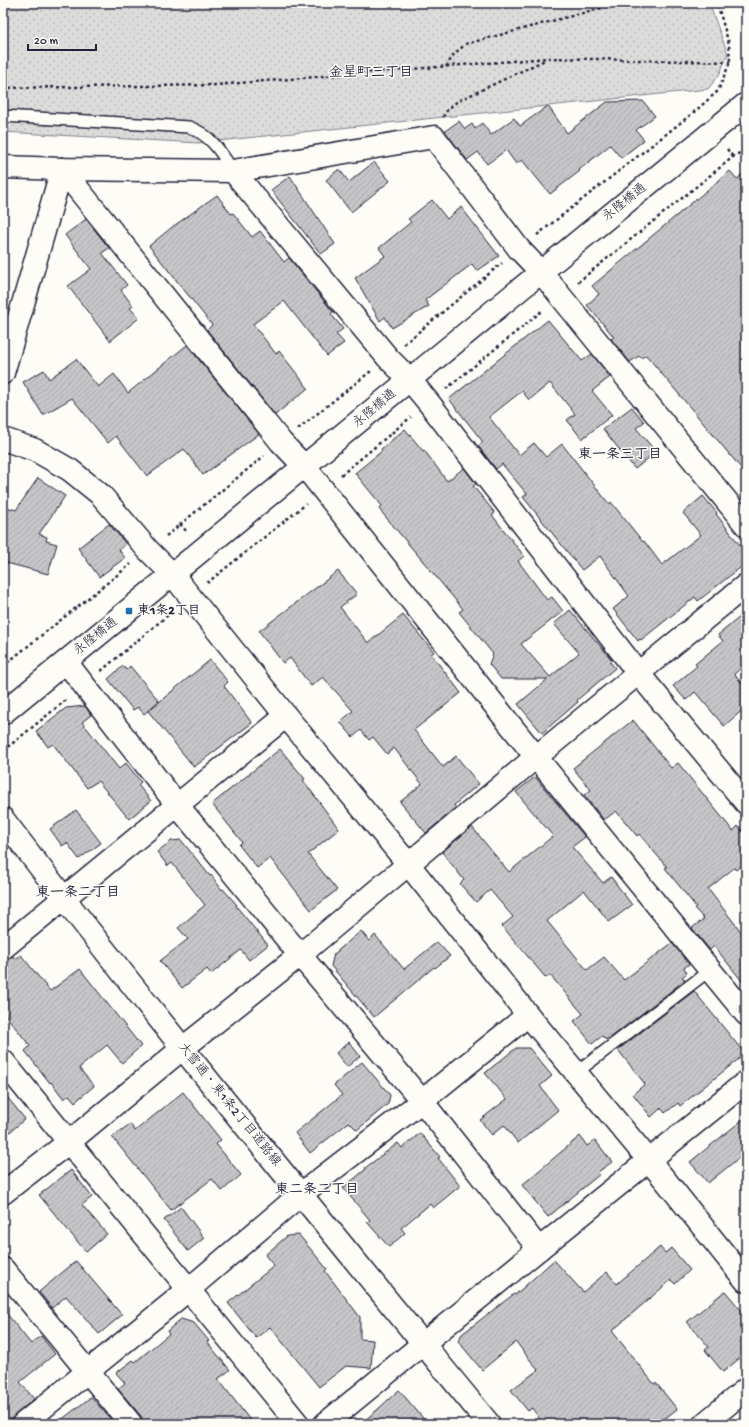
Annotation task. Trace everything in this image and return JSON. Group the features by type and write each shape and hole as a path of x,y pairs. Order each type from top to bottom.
{"street":[{"name":"永隆橋通","path":"3,713 746,104"},
{"path":"3,167 233,171 434,137 518,249 560,296 746,525"},
{"path":"3,373 62,169"},
{"path":"62,169 282,442 323,490 536,757 746,1014"},
{"path":"233,171 388,358 410,380 429,403 639,674 746,803"},
{"path":"3,439 35,450 70,470 101,495 148,550 172,574 286,716 409,865 528,1015 746,1281"},
{"path":"3,1193 69,1142 183,1048 300,955 536,757 746,585"},
{"path":"66,662 178,806 422,1101 539,1249"},
{"path":"3,948 286,716"},
{"name":"大雪通・東1条2丁目道路線","path":"3,820 63,898 183,1048 489,1424"},
{"path":"23,1424 188,1290 301,1194 422,1101 528,1015"},
{"path":"3,1061 298,1424"},
{"path":"325,1424 746,1082"},
{"path":"3,1269 131,1424"},
{"path":"704,1424 746,1389"}],"lane":[{"path":"3,116 189,127 207,136 220,150 233,171"},
{"path":"576,1073 710,970"}],"path":[{"path":"446,67 454,54 466,44 620,3"},
{"path":"717,3 722,21"},
{"path":"434,137 448,108 458,101 548,58"},
{"path":"3,88 216,85 548,58 730,62"},
{"path":"3,751 560,296 733,157 746,149"}],"shaded area":[{"path":"3,3 709,3 728,54 719,75 708,89 199,143 3,132"}],"building":[{"path":"643,101 655,116 636,130 644,140 621,158 610,145 550,194 522,160 516,164 506,150 487,164 478,152 467,160 445,131 459,121 465,129 472,124 475,129 482,123 491,135 514,118 520,126 548,106 567,133 607,102"},
{"path":"374,162 390,181 351,212 326,180 339,169 349,182"},
{"path":"730,171 737,179 746,171 746,474 646,355 641,358 639,356 630,362 611,339 614,337 587,305 599,294 592,286"},
{"path":"290,176 335,244 321,254 271,190"},
{"path":"217,195 231,214 233,213 252,237 260,231 284,262 289,258 333,312 331,314 343,329 336,334 344,343 327,356 284,301 253,324 276,354 279,351 308,388 275,415 207,330 212,325 149,246"},
{"path":"432,200 447,219 461,207 499,256 477,271 472,264 425,300 429,306 392,328 385,317 380,321 355,278 385,256 379,248 411,222 408,219"},
{"path":"86,219 109,248 102,253 127,285 121,290 133,306 130,308 139,318 110,341 68,286 91,269 65,235"},
{"path":"548,320 582,361 592,354 610,377 592,391 612,415 582,439 567,420 575,414 550,383 529,400 522,391 489,417 519,455 534,443 546,457 562,444 609,504 611,502 662,565 701,535 683,513 703,496 746,553 746,563 698,601 695,597 638,641 613,609 629,596 600,556 582,570 523,497 527,494 502,464 496,469 478,446 483,442 449,399"},
{"path":"187,345 259,434 203,475 184,449 147,476 116,436 108,443 72,398 43,415 23,382 44,370 49,379 76,359 98,387 114,374 128,393"},
{"path":"632,407 644,422 636,428 656,452 635,469 603,429"},
{"path":"405,429 423,451 424,450 447,481 464,468 476,484 473,486 495,513 492,515 524,556 518,561 547,600 552,597 563,611 521,644 550,677 579,653 554,624 570,610 612,660 610,662 615,668 577,700 578,702 542,733 518,704 548,679 501,679 489,664 493,654 459,612 463,609 379,509 382,506 355,473 382,451 381,449"},
{"path":"38,478 65,496 39,534 47,537 46,541 57,544 48,574 3,562 3,506 16,510"},
{"path":"109,524 126,544 119,550 125,558 99,577 78,548"},
{"path":"338,571 357,594 340,607 368,643 403,615 434,652 431,654 461,693 414,730 443,767 456,756 479,784 454,805 456,808 426,833 400,802 422,784 394,748 387,754 373,737 369,740 361,730 353,737 340,722 353,711 323,677 311,686 290,658 283,663 259,631"},
{"path":"746,612 746,664 734,674 746,688 746,707 724,726 695,692 686,700 673,686 697,666 695,664 723,641 718,635"},
{"path":"210,660 228,682 224,686 252,723 194,767 148,711"},
{"path":"123,666 126,670 130,666 159,701 144,714 138,707 133,710 108,679"},
{"path":"85,706 91,715 82,722 119,769 126,763 141,782 138,785 151,801 129,819 98,781 87,788 53,744 48,747 36,731 66,708"},
{"path":"633,720 671,768 678,763 733,831 738,826 746,836 746,862 736,870 734,868 708,889 746,938 746,986 714,946 710,950 692,928 704,919 694,908 696,907 665,868 667,867 639,834 637,836 616,811 604,820 584,795 591,790 573,768"},
{"path":"280,749 305,779 303,780 339,829 308,854 337,890 311,910 270,858 257,868 239,845 242,842 212,804"},
{"path":"535,777 585,837 572,847 603,883 611,877 632,905 609,922 584,890 547,921 587,970 604,957 624,980 672,943 689,964 684,968 687,973 682,977 685,980 609,1039 608,1038 606,1040 602,1036 592,1044 574,1021 583,1014 550,975 546,978 502,926 513,917 490,890 476,902 460,884 464,880 442,852 472,827 509,872 553,836 516,792"},
{"path":"76,810 101,843 79,859 67,843 62,846 50,829"},
{"path":"181,840 222,890 223,889 237,905 236,906 268,945 249,960 241,950 211,974 207,969 182,988 160,961 188,939 178,928 205,905 172,863 168,866 157,852 171,841"},
{"path":"361,931 369,941 375,935 404,969 437,942 450,956 435,968 434,967 374,1017 331,966 334,954"},
{"path":"21,955 50,991 80,969 141,1046 122,1063 107,1045 79,1068 94,1086 75,1102 69,1095 64,1099 51,1082 50,1083 25,1051 30,1046 3,1012 3,960 13,956 15,959"},
{"path":"694,991 745,1054 680,1106 678,1103 665,1113 661,1108 651,1117 633,1094 645,1084 618,1050"},
{"path":"349,1042 360,1056 347,1067 336,1053"},
{"path":"516,1048 529,1048 552,1076 540,1086 558,1110 518,1143 504,1125 492,1135 480,1120 507,1099 485,1073"},
{"path":"362,1062 390,1095 388,1104 357,1130 349,1122 310,1153 295,1133 342,1095 334,1085"},
{"path":"3,1092 25,1119 3,1138"},
{"path":"183,1092 221,1140 216,1144 241,1175 222,1191 212,1179 171,1210 112,1137 130,1124 135,1131"},
{"path":"746,1117 746,1152 708,1183 690,1162"},
{"path":"420,1133 440,1157 438,1158 460,1186 433,1208 430,1204 401,1228 405,1233 389,1247 367,1222 370,1220 343,1188 366,1169 365,1168 398,1143 402,1148"},
{"path":"580,1136 587,1146 595,1140 612,1162 598,1172 600,1174 548,1217 522,1185"},
{"path":"71,1170 92,1197 82,1205 107,1234 86,1252 39,1195"},
{"path":"181,1207 204,1238 188,1251 164,1220"},
{"path":"299,1235 327,1269 325,1271 360,1317 360,1339 373,1340 371,1368 346,1366 319,1387 270,1327 256,1338 228,1303 274,1266 265,1255 287,1236"},
{"path":"660,1247 665,1253 671,1248 690,1270 675,1284 671,1280 612,1331 654,1384 656,1383 677,1409 658,1424 543,1424 532,1408 528,1411 511,1390 538,1370 516,1342 482,1370 458,1341 462,1334 514,1294 515,1295 554,1260 583,1292 607,1272 617,1284"},
{"path":"76,1261 122,1315 99,1334 66,1296 52,1308 39,1292"},
{"path":"725,1291 746,1316 746,1353 723,1372 705,1350 709,1347 687,1322"},
{"path":"3,1309 31,1344 41,1336 55,1354 20,1382 34,1399 15,1415 11,1424 3,1424"},
{"path":"181,1319 194,1323 209,1341 207,1342 230,1370 218,1379 253,1424 143,1424 141,1416 118,1389 125,1383 116,1373 133,1360 135,1362 169,1334 167,1331"},
{"path":"399,1390 428,1424 360,1424 376,1411"},
{"path":"91,1397 115,1424 56,1424"},
{"path":"50,1418 55,1424 43,1424"}],"place":[{"name":"東1条2丁目","path":"129,611"}],"district":[{"name":"金星町三丁目","path":"371,73"},
{"name":"東一条三丁目","path":"620,455"},
{"name":"東一条二丁目","path":"78,893"},
{"name":"東二条二丁目","path":"317,1190"}]}
